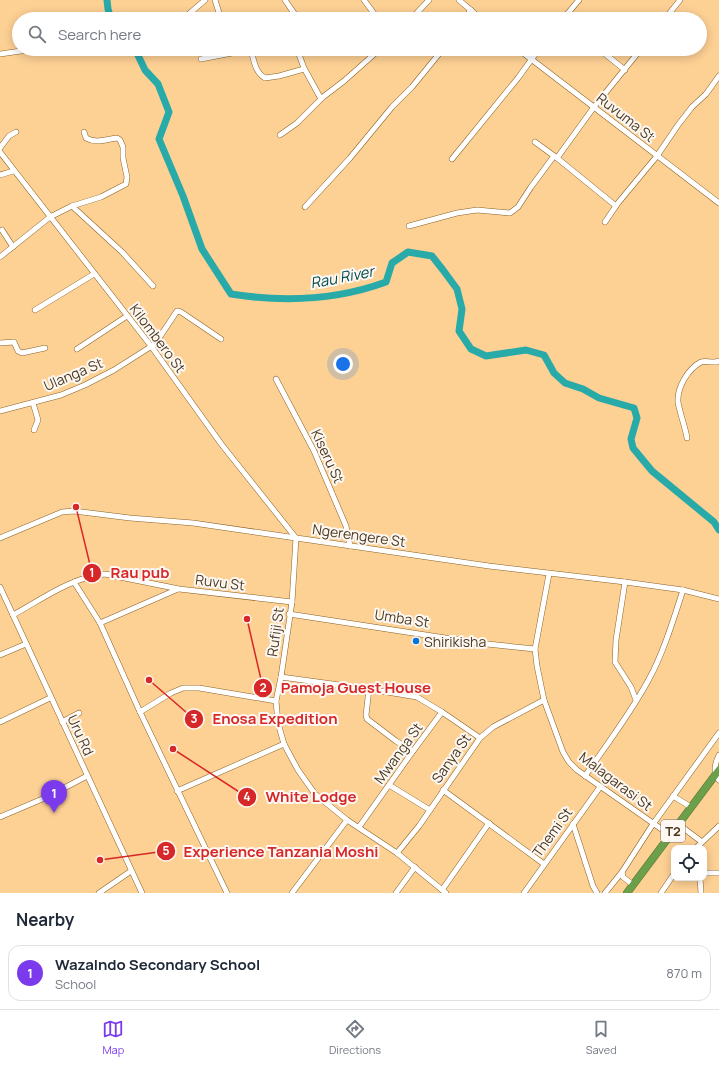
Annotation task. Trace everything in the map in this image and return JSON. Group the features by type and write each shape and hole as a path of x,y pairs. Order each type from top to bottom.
{"highway":[{"name":"T2","path":"627,893 691,807 718,775"}],"street":[{"path":"191,12 205,0"},
{"path":"215,0 219,12"},
{"path":"285,0 293,12"},
{"path":"364,0 373,12"},
{"path":"418,12 429,0"},
{"path":"459,0 471,10"},
{"path":"569,12 579,0"},
{"path":"671,12 680,0"},
{"path":"0,54 12,52"},
{"path":"201,59 217,56"},
{"path":"254,56 256,70 265,78 304,69"},
{"path":"299,56 304,69 321,99"},
{"path":"280,135 297,122 321,99 372,56"},
{"path":"305,207 350,158 392,107 416,82 437,56"},
{"name":"Ruvuma St","path":"526,56 657,156 718,200"},
{"path":"452,159 518,78 533,56"},
{"path":"608,56 625,70"},
{"path":"409,226 444,216 477,210 510,213 518,207 531,187 636,56"},
{"path":"605,222 616,206 657,156 692,107 706,94 719,76"},
{"path":"0,148 9,136 16,132"},
{"path":"0,257 50,217 72,206 102,197 121,187 127,182 123,158 123,147 120,140 116,138 106,141 93,140 86,138 84,132"},
{"path":"535,142 556,157 616,206"},
{"name":"Kilombero St","path":"0,152 13,171 150,346 222,445 296,538"},
{"path":"0,175 13,171"},
{"path":"72,206 122,252 153,286"},
{"path":"2,230 13,247"},
{"path":"35,310 94,274"},
{"name":"Ulanga St","path":"0,411 61,395 114,370 158,341 176,312 179,311 220,339"},
{"path":"77,349 127,316"},
{"path":"0,343 14,342 18,351 22,353 45,348"},
{"path":"688,438 678,400 682,383 686,375 703,361 714,363 719,361"},
{"name":"Kiseru St","path":"276,379 314,451 346,526 350,546"},
{"path":"33,403 38,420 34,430"},
{"name":"Ngerengere St","path":"0,538 62,512 74,511 130,518 193,523 489,566 683,590 719,599"},
{"name":"Rufiji St","path":"296,538 292,602 276,701 278,723 284,744 309,787 315,794 347,820 397,853 444,892"},
{"name":"Ruvu St","path":"13,615 74,582 94,575 105,574 179,589 292,602"},
{"name":"Malagarasi St","path":"549,574 536,649 537,666 544,700 563,752 569,762 585,776 670,835"},
{"path":"74,582 100,623 140,712 227,893"},
{"path":"625,582 616,640 615,662 631,687 636,700"},
{"name":"Uru Rd","path":"0,587 1,593 13,615 50,698 142,893"},
{"path":"100,623 179,589"},
{"path":"585,776 650,678 683,590"},
{"name":"Umba St","path":"289,614 478,643 536,649"},
{"path":"0,655 26,644"},
{"path":"281,677 370,688 417,697 480,738"},
{"path":"140,712 182,688 199,688 276,701"},
{"path":"370,688 366,715 367,719 396,741 413,751"},
{"path":"0,722 50,698"},
{"name":"Sanya St","path":"397,853 430,810 480,738 493,727 544,700"},
{"name":"Mwanga St","path":"359,827 442,712"},
{"path":"62,722 79,713"},
{"path":"605,893 622,872 653,824 719,733"},
{"path":"178,791 284,744"},
{"path":"718,775 716,762 719,755"},
{"path":"0,817 47,797 88,776"},
{"path":"389,785 430,810"},
{"name":"Themi St","path":"524,893 600,787"},
{"path":"444,790 544,864"},
{"path":"674,796 691,807"},
{"path":"292,893 347,820"},
{"path":"444,892 489,823"},
{"path":"573,824 593,886 597,893"},
{"path":"678,824 702,842"},
{"path":"699,845 719,826"},
{"path":"396,893 415,867"},
{"path":"99,893 131,871"},
{"path":"622,872 623,877 633,885"},
{"path":"707,873 719,872"},
{"path":"661,893 671,878"},
{"path":"700,881 701,893"}],"waterway":[{"name":"Rau River","path":"107,0 109,12"},
{"name":"Rau River","path":"138,56 145,70 158,84 169,112 159,139 183,196 202,249 231,294 250,297 309,298 348,293 386,282 392,263 408,252 432,256 457,289 462,309 459,331 471,349 486,356 526,350 544,355 554,373 565,383 583,389 599,398 634,408 637,418 631,439 633,448 652,471 714,522 719,530"}],"place":[{"name":"Rau pub","path":"76,507"},
{"name":"Pamoja Guest House","path":"247,619"},
{"name":"Shirikisha","path":"416,641"},
{"name":"Enosa Expedition","path":"149,680"},
{"name":"White Lodge","path":"173,749"},
{"name":"Wazalndo Secondary School","path":"54,813"},
{"name":"Experience Tanzania Moshi","path":"100,860"}]}
